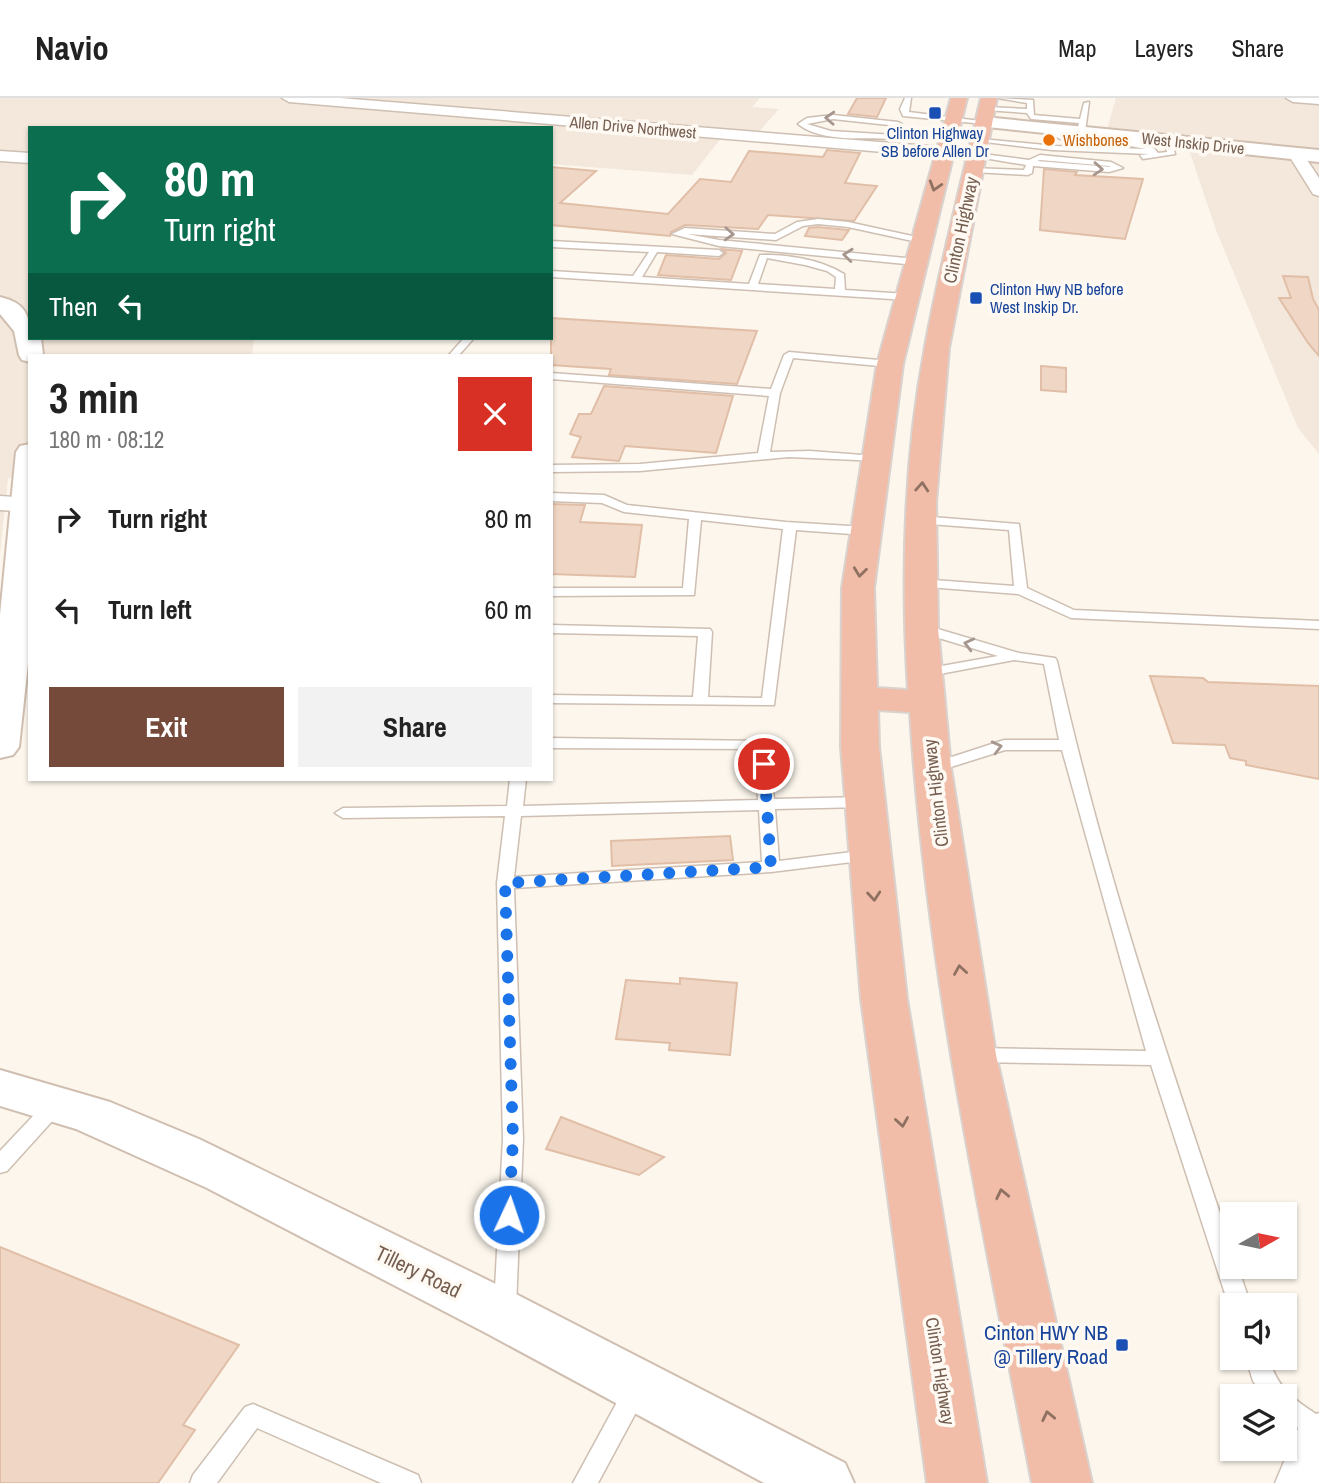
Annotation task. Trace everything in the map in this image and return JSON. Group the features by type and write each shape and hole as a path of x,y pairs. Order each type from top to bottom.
{"highway":[{"name":"Clinton Highway","path":"957,109 890,364 858,588 859,698 884,999 957,1483"},
{"name":"Clinton Highway","path":"985,128 958,243 937,348 931,394 920,520 921,628 932,768 973,1055 1062,1483"},
{"path":"919,250 958,243"},
{"path":"886,391 931,394"},
{"path":"859,698 925,688"}],"street":[{"name":"Allen Drive Northwest","path":"289,98 889,142 946,153 985,128"},
{"path":"1293,98 1319,100"},
{"name":"West Inskip Drive","path":"985,128 1032,119 1058,130 1082,126 1168,141 1319,156"},
{"path":"1296,154 1319,191"},
{"path":"0,156 28,158"},
{"path":"0,304 21,320 28,336"},
{"path":"0,747 14,504 28,458"},
{"name":"Tillery Road","path":"0,1088 125,1127 186,1155 504,1315 637,1388 824,1483"},
{"path":"1300,1483 1319,1435"}],"lane":[{"path":"908,98 904,111 911,116"},
{"path":"985,128 1031,100 1032,119 1024,145"},
{"path":"1032,119 1031,117 1082,126 1087,103"},
{"path":"898,124 821,117 808,118 802,124 821,131 889,142 898,124 911,116 957,109 985,128 1030,163 1109,170 1119,168 1111,164 1040,156 1030,163 1028,173 985,128"},
{"path":"985,128 1024,145 1154,157 1171,154 1168,141"},
{"path":"1052,148 1155,152 1149,147 1135,144 1067,139 1057,135 1058,130"},
{"path":"817,222 870,228 896,237 919,250 719,243 676,234 685,231 776,237 788,234 794,226 817,222"},
{"path":"553,244 719,253"},
{"path":"636,279 655,248"},
{"path":"751,256 806,262 830,269 841,276 840,292"},
{"path":"753,286 763,257"},
{"path":"553,274 907,297"},
{"path":"455,354 467,340"},
{"path":"763,457 775,393 789,355 890,364"},
{"path":"553,376 775,393"},
{"path":"553,468 589,471 792,454 875,459"},
{"path":"553,497 604,499 624,508 790,527 865,531"},
{"path":"553,592 689,592 695,516"},
{"path":"920,520 1015,527 1021,590"},
{"path":"553,699 769,702 790,527"},
{"path":"920,583 1021,590 1071,614 1319,625"},
{"path":"921,628 1018,657 1050,661 1068,745 1158,1058 1236,1293"},
{"path":"553,629 705,632 700,701"},
{"path":"925,688 985,660 1018,657"},
{"path":"553,743 762,744 771,867"},
{"path":"932,768 1004,745 1068,745"},
{"path":"504,1315 513,1139 505,883 518,781"},
{"path":"343,813 866,802"},
{"path":"505,883 771,867 870,855"},
{"path":"973,1055 1158,1058"},
{"path":"0,1164 57,1104"},
{"path":"585,1483 637,1388"},
{"path":"202,1483 253,1415 409,1483"},
{"path":"1297,1415 1319,1429"}],"shaded area":[{"path":"0,98 760,98 752,107 779,109 757,134 726,132 692,175 553,164 553,126 28,126 28,340 254,340 252,354 28,354 28,476 8,478 0,554"},
{"path":"1116,98 1319,98 1319,454 1298,428 1216,230 1189,150 1191,141 1107,129"}],"building":[{"path":"857,98 886,98 877,117 848,114"},
{"path":"827,150 860,153 845,183 877,186 854,221 768,215 758,229 685,225 671,232 670,236 553,225 553,167 596,171 560,203 668,214 700,179 731,182 749,151 823,157"},
{"path":"1044,169 1077,172 1075,175 1143,179 1125,239 1040,230"},
{"path":"809,228 849,230 842,240 805,236"},
{"path":"722,249 742,251 731,280 658,275 666,255 719,259 726,253"},
{"path":"1283,276 1308,277 1313,299 1319,310 1319,356 1279,298 1291,298"},
{"path":"553,318 757,331 737,384 609,375 611,369 553,365"},
{"path":"1041,366 1066,368 1066,392 1041,390"},
{"path":"604,386 733,396 716,453 625,446 619,461 572,457 581,437 570,434 579,414 591,414"},
{"path":"553,504 585,505 580,522 642,525 635,577 553,574"},
{"path":"1150,676 1203,678 1208,682 1319,686 1319,779 1246,765 1246,761 1230,758 1225,745 1173,743"},
{"path":"730,836 733,860 612,866 611,841"},
{"path":"680,978 737,983 730,1055 669,1050 670,1043 616,1039 626,980 680,984"},
{"path":"561,1117 664,1157 639,1175 546,1149"},
{"path":"0,1247 239,1345 183,1425 195,1430 158,1483 0,1483"}],"place":[{"name":"Clinton Highway SB before Allen Dr","path":"935,113"},
{"name":"Wishbones","path":"1049,140"},
{"name":"Clinton Hwy NB before West Inskip Dr.","path":"976,298"},
{"name":"Cinton HWY NB @ Tillery Road","path":"1122,1345"}],"route":[{"path":"509,1215 513,1139 505,883 771,867 764,764"}]}
